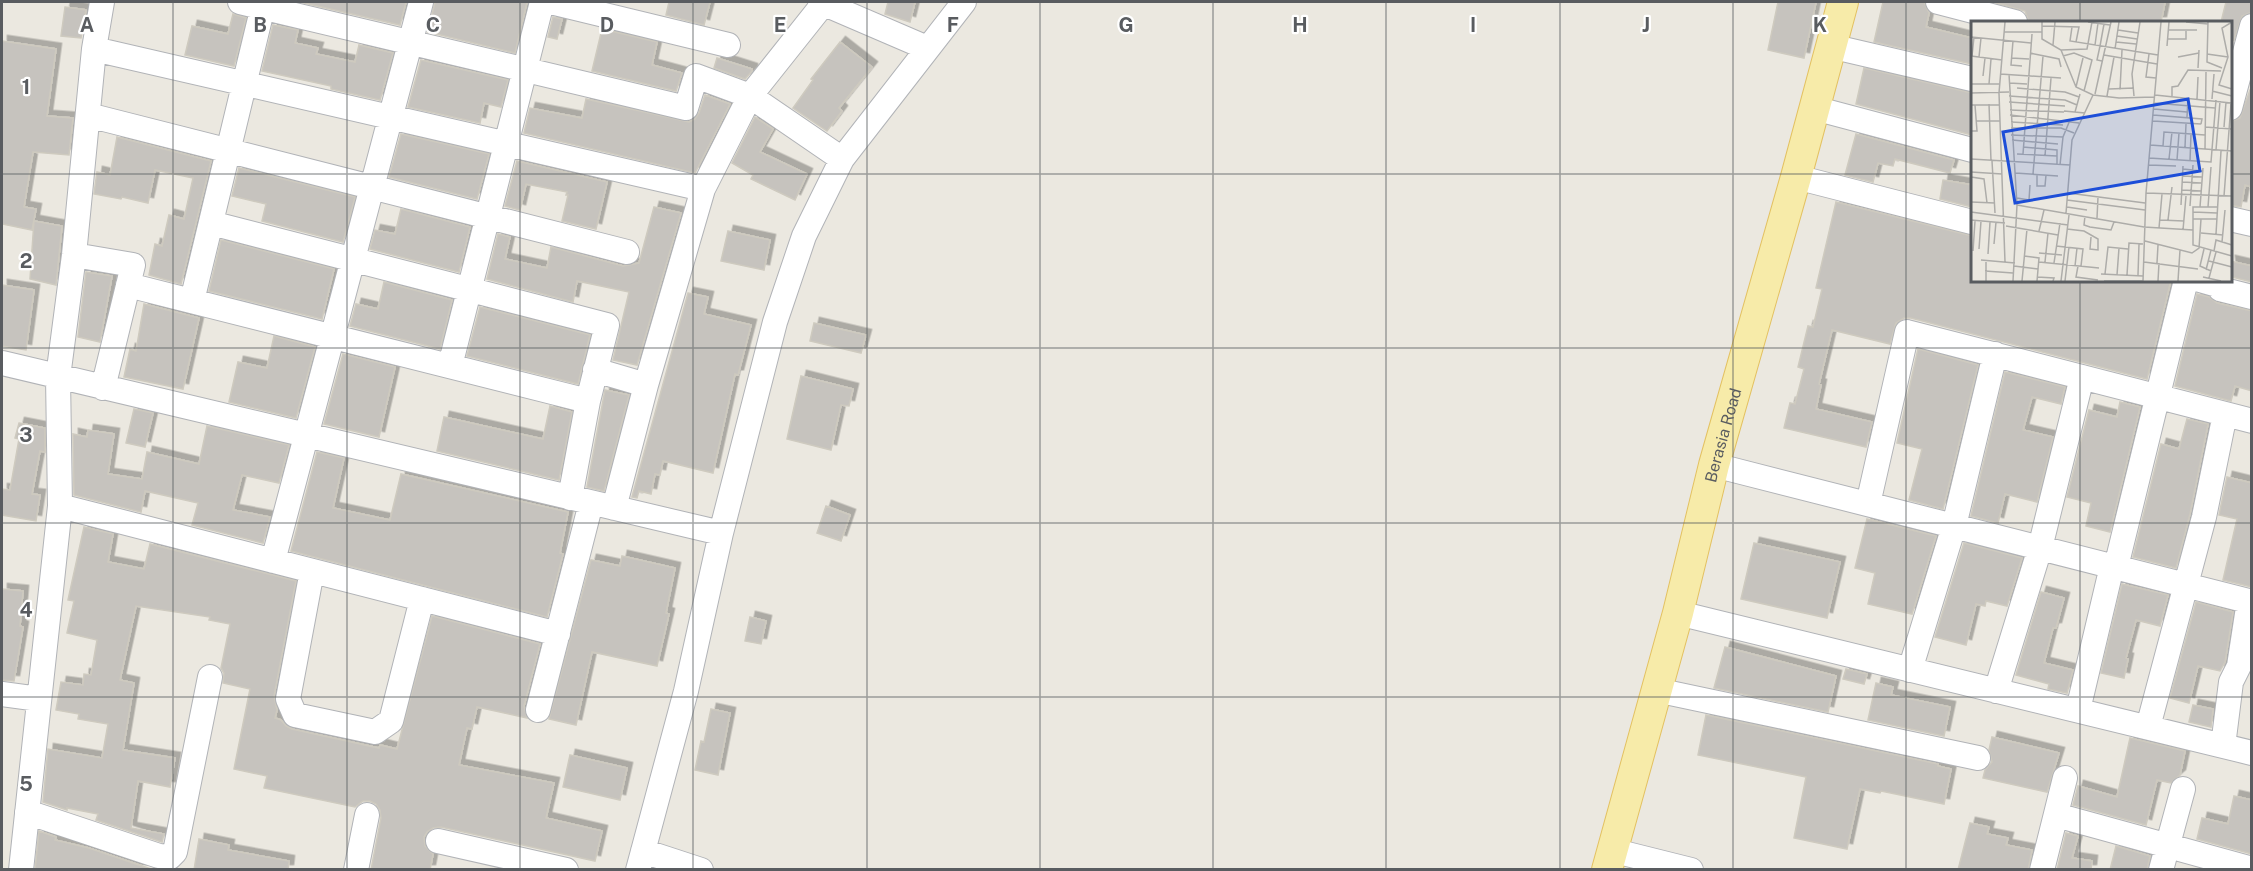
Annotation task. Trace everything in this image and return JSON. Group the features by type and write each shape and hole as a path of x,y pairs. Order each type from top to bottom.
{"main road":[{"name":"Berasia Road","path":"1609,860 1678,613 1714,465 1843,2"}],"street":[{"path":"21,870 60,506 58,377 74,255 94,49 102,2"},
{"path":"240,2 264,4 686,108 696,76 750,96 842,159"},
{"path":"273,561 421,2"},
{"path":"450,366 542,2"},
{"path":"551,2 729,45"},
{"path":"614,508 646,385 703,189 750,96 822,2 927,48"},
{"path":"701,870 640,860 686,691 721,533 775,322 804,236 842,159 964,2"},
{"path":"1938,2 2011,21"},
{"path":"192,301 264,4"},
{"path":"2232,103 2240,81 2252,26"},
{"path":"1830,46 1971,79"},
{"path":"94,49 703,189"},
{"path":"1814,108 1971,150"},
{"path":"87,115 627,252"},
{"path":"1796,177 1971,222"},
{"path":"2232,219 2252,224"},
{"path":"211,223 607,325 588,401 581,500 558,634 538,710"},
{"path":"74,255 133,265 103,388"},
{"path":"2078,710 2186,282"},
{"path":"2207,282 2221,286 2220,289 2252,297"},
{"path":"128,285 588,401"},
{"path":"1868,504 1907,332 2252,421"},
{"path":"1910,670 1954,526 1995,354"},
{"path":"2,363 721,533"},
{"path":"595,370 646,385"},
{"path":"1996,691 2040,548 2082,377"},
{"path":"2148,728 2204,518 2225,414"},
{"path":"1714,465 2250,601 2239,666 2231,682 2223,746"},
{"path":"60,506 558,634"},
{"path":"312,571 288,699 295,715 375,732 391,721 422,599"},
{"path":"1678,613 2252,753"},
{"path":"27,812 159,856 170,857 175,852 210,677"},
{"path":"1656,690 1978,758"},
{"path":"2,694 39,699"},
{"path":"2042,870 2065,778"},
{"path":"2165,858 2183,789"},
{"path":"356,870 367,815"},
{"path":"2056,815 2165,858 2252,869"},
{"path":"438,841 566,870"},
{"path":"1609,860 1685,869"}],"building":[{"path":"300,2 406,2 400,25"},
{"path":"435,2 527,2 515,53 428,32"},
{"path":"669,2 710,2 704,25 666,15"},
{"path":"888,2 915,2 910,22 885,14"},
{"path":"1778,2 1816,2 1804,58 1768,50"},
{"path":"1883,2 1924,2 1929,13 1926,27 1971,38 1971,64 1874,42"},
{"path":"1993,2 2165,2 2161,21 2029,21 2025,11"},
{"path":"2226,2 2252,2 2252,12 2242,16 2234,40 2232,40 2232,21 2221,21"},
{"path":"65,7 86,10 81,38 61,36"},
{"path":"233,14 246,18 234,66 185,55 192,26 228,34"},
{"path":"553,17 562,19 557,39 548,37"},
{"path":"273,25 298,30 295,43 318,48 316,54 355,62 359,45 393,53 380,100 331,89 331,86 262,71"},
{"path":"602,29 657,42 652,65 682,73 676,91 592,71"},
{"path":"2,41 56,49 47,116 73,118 69,155 33,152 24,207 36,209 32,230 2,224"},
{"path":"840,42 872,67 839,108 842,111 827,131 793,108 813,80 811,79"},
{"path":"717,58 752,69 752,71 745,79 714,68"},
{"path":"421,60 508,80 501,107 484,103 480,123 408,107"},
{"path":"1864,68 1971,93 1971,135 1856,104"},
{"path":"2250,90 2252,91 2252,187 2245,185 2241,207 2232,205 2232,121 2240,118"},
{"path":"705,95 730,104 695,173 524,133 530,108 582,118 586,99 689,122 699,113"},
{"path":"755,117 773,129 760,152 807,174 795,200 751,179 753,175 732,163"},
{"path":"401,134 489,154 477,199 389,177"},
{"path":"1856,134 1954,160 1950,173 1895,159 1893,166 1878,163 1873,182 1845,175"},
{"path":"117,137 211,161 181,284 149,275 155,244 162,246 169,215 184,219 193,178 155,170 148,203 94,194 97,172 110,175"},
{"path":"517,161 607,182 596,229 562,221 567,192 526,184 520,210 505,206"},
{"path":"239,168 355,197 343,242 262,221 266,204 232,196"},
{"path":"1943,180 1971,185 1971,207 1940,199"},
{"path":"1836,202 1971,236 1971,282 2171,282 2147,379 1911,318 1904,318 1896,323 1890,344 1832,330 1819,384 1821,385 1816,409 1872,422 1866,447 1784,428 1790,403 1795,404 1804,369 1798,367 1808,326 1813,327 1822,289 1816,288"},
{"path":"654,207 681,213 637,365 613,360 629,292 577,281 573,302 487,279 498,234 510,237 505,259 547,268 551,247 623,266 639,263"},
{"path":"401,209 470,227 459,272 370,249 375,230 395,234"},
{"path":"34,221 62,226 56,285 30,279"},
{"path":"728,231 770,240 764,270 721,261"},
{"path":"221,240 334,269 322,319 209,291"},
{"path":"2232,261 2252,266 2252,282 2232,277"},
{"path":"86,272 112,276 100,342 78,337"},
{"path":"384,282 452,300 440,349 350,326 356,304 378,309"},
{"path":"2,285 34,290 26,350 2,346"},
{"path":"688,293 708,297 704,314 751,325 738,375 735,374 713,473 663,461 660,475 655,474 651,494 639,491 637,498 632,497"},
{"path":"2197,294 2209,297 2217,303 2252,311 2252,391 2235,386 2231,401 2175,386"},
{"path":"144,304 199,318 183,389 124,377 130,349 136,351"},
{"path":"480,307 590,335 578,384 467,356"},
{"path":"814,323 866,335 861,353 810,341"},
{"path":"274,336 315,347 296,418 229,402 238,362 267,368"},
{"path":"1918,349 1978,365 1943,509 1909,500 1922,449 1897,443"},
{"path":"343,354 395,367 379,437 324,424"},
{"path":"2005,372 2065,387 2061,404 2032,397 2023,430 2053,437 2037,502 2005,494 1998,523 1971,516"},
{"path":"801,376 853,389 849,406 841,405 831,450 787,439"},
{"path":"605,390 629,395 604,491 587,487"},
{"path":"2120,402 2140,407 2110,532 2086,526 2091,503 2067,497 2089,410 2117,417"},
{"path":"550,406 572,412 559,480 437,451 444,417 543,439"},
{"path":"134,409 153,413 145,447 126,443"},
{"path":"2187,419 2208,424 2190,514 2176,568 2133,557 2161,444 2179,449"},
{"path":"19,423 45,428 45,452 40,451 32,494 40,495 36,521 2,515 2,489 10,490 19,439 15,438"},
{"path":"207,426 289,445 279,483 242,475 233,510 270,517 263,543 192,525 198,503 145,491 141,512 74,495 73,434 87,437 88,430 114,434 108,474 142,479 147,452 199,464"},
{"path":"317,452 344,458 333,508 390,520 401,474 568,512 560,553 563,554 547,617 291,551"},
{"path":"2227,477 2252,483 2252,587 2223,580 2237,519 2219,515"},
{"path":"826,506 850,515 841,541 817,533"},
{"path":"1867,519 1936,536 1912,614 1868,604 1875,573 1855,568"},
{"path":"84,527 113,534 108,562 144,569 150,544 296,581 274,696 277,710 275,718 292,729 379,748 380,745 397,749 432,616 540,644 524,706 527,718 477,707 472,729 467,728 459,765 554,783 546,818 602,831 595,861 441,827 433,828 424,837 425,846 433,854 430,870 371,870 381,818 376,804 363,801 355,807 264,788 267,776 234,769 250,689 223,683 224,673 221,668 230,624 209,620 210,617 136,606 120,680 134,683 123,750 175,758 170,787 138,781 131,828 164,834 162,842 96,820 98,814 67,808 67,810 43,802 48,749 102,758 108,724 78,719 79,714 56,710 61,682 83,685 84,674 91,675 97,640 67,633 74,601 68,600"},
{"path":"1754,543 1840,562 1827,618 1741,599"},
{"path":"1964,543 2022,558 2007,606 1986,601 1985,606 1976,604 1966,645 1935,637"},
{"path":"622,556 675,568 666,613 669,614 657,666 592,652 576,725 549,719 591,560 620,566"},
{"path":"2122,584 2168,595 2160,626 2136,620 2126,658 2128,659 2124,678 2101,673"},
{"path":"2,589 23,591 20,626 23,627 14,681 2,680"},
{"path":"2041,592 2064,598 2044,663 2073,670 2067,693 2048,689 2049,684 2016,675"},
{"path":"2196,602 2233,612 2225,662 2220,671 2198,666 2189,703 2170,698"},
{"path":"750,617 766,621 761,644 745,641"},
{"path":"1725,647 1836,676 1828,712 1714,688"},
{"path":"1846,669 1867,674 1864,684 1843,679"},
{"path":"1876,683 1893,687 1891,695 1950,707 1944,736 1868,720"},
{"path":"2193,705 2213,709 2211,727 2189,722"},
{"path":"711,709 730,713 718,775 695,770"},
{"path":"1706,715 1938,764 1938,766 1951,769 1944,804 1860,789 1847,849 1794,838 1806,777 1698,755"},
{"path":"1992,737 2059,753 2047,792 1983,778 1985,770 1992,762 1989,750"},
{"path":"2130,738 2185,751 2180,775 2171,783 2157,780 2146,825 2073,805 2078,786 2117,797"},
{"path":"570,755 627,768 620,800 563,787"},
{"path":"2234,796 2252,800 2252,854 2197,839 2202,818 2228,824"},
{"path":"1970,823 1989,827 1987,834 2008,838 2006,845 2032,850 2028,870 1958,870"},
{"path":"39,831 56,837 55,840 89,848 154,870 35,870"},
{"path":"2066,833 2078,836 2072,858 2092,861 2091,870 2057,870"},
{"path":"199,839 229,845 228,850 289,861 288,870 194,870"},
{"path":"2116,846 2150,856 2147,870 2110,870"}]}
